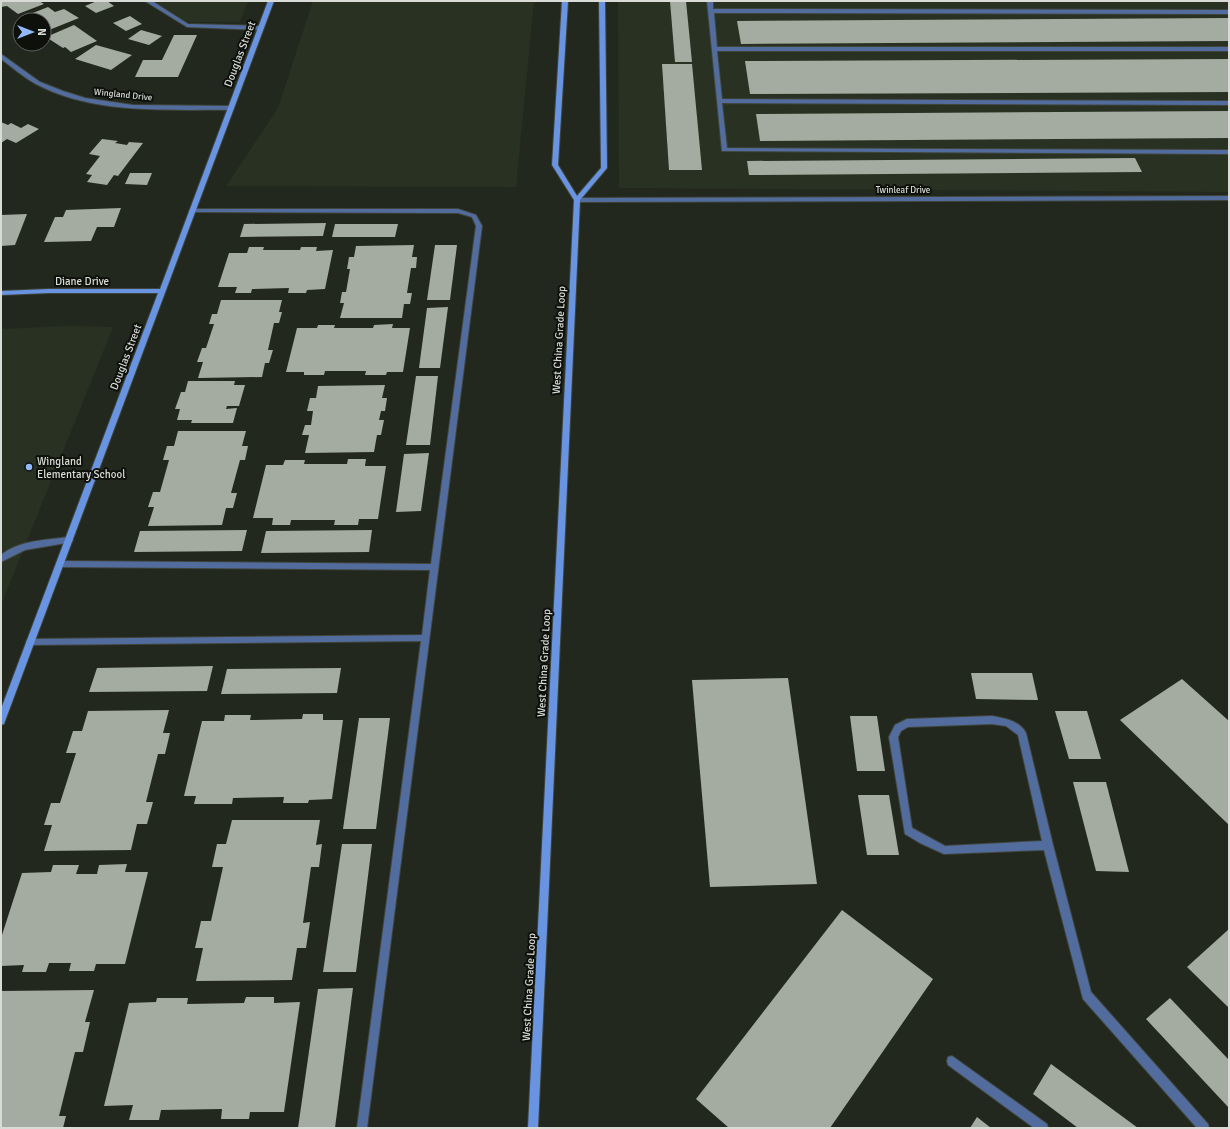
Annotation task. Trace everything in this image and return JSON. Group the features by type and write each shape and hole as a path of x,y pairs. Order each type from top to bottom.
{"main road":[{"name":"Douglas Street","path":"1,721 271,1"},
{"path":"565,1 555,165 576,200 604,168 602,1"},
{"name":"West China Grade Loop","path":"533,1128 576,200"},
{"name":"Diane Drive","path":"1,293 49,291 162,291"}],"street":[{"path":"148,1 187,25 261,28"},
{"path":"710,1 724,150 1229,152"},
{"path":"711,11 1229,12"},
{"path":"714,49 1229,48"},
{"name":"Wingland Drive","path":"1,56 37,82 60,93 83,100 115,105 146,107 231,108"},
{"path":"720,101 1229,103"},
{"name":"Twinleaf Drive","path":"576,200 1229,198"},
{"path":"192,211 458,211 474,216 479,226 424,638 362,1128"},
{"path":"1,559 9,552 26,546 69,540"},
{"path":"60,564 434,567"},
{"path":"30,642 424,638"},
{"path":"1048,845 944,850 908,831 893,736 898,728 907,723 992,720 1008,723 1022,733 1048,845 1087,995 1204,1128"},
{"path":"952,1061 1043,1128"}],"shaded area":[{"path":"145,1 248,1 240,22 185,22 176,20"},
{"path":"313,1 534,1 516,187 226,186 278,108"},
{"path":"618,1 1229,1 1229,192 619,188"},
{"name":"Wingland Elementary School","path":"70,326 113,327 1,605 1,329"}],"building":[{"path":"1,1 39,1 44,4 23,12 15,12 7,6 1,7"},
{"path":"97,1 107,1 114,6 96,13 85,6"},
{"path":"670,1 686,1 692,62 675,62"},
{"path":"48,7 55,12 64,9 79,18 52,29 52,12 35,12"},
{"path":"130,16 142,24 126,31 113,23"},
{"path":"1229,18 1229,41 741,44 737,21"},
{"path":"74,25 97,41 71,52 65,47 63,48 52,41 52,34"},
{"path":"141,30 162,36 149,45 128,39"},
{"path":"174,35 197,35 178,77 135,77 143,60 162,60"},
{"path":"96,45 132,55 111,70 75,59"},
{"path":"1229,59 1229,92 750,94 745,61"},
{"path":"662,64 692,64 702,170 669,170"},
{"path":"1229,111 1229,138 760,141 756,114"},
{"path":"1,122 8,125 11,123 21,128 28,124 39,129 16,143 7,139 1,143"},
{"path":"102,139 118,141 115,143 127,145 129,142 143,143 118,176 114,175 107,185 87,182 92,175 86,174 100,156 89,154"},
{"path":"1135,158 1142,172 749,175 747,161"},
{"path":"130,173 152,173 147,185 125,184"},
{"path":"121,208 114,227 97,227 91,241 44,242 55,217 63,217 66,210"},
{"path":"27,214 15,245 1,246 1,215"},
{"path":"326,223 323,236 240,237 244,224"},
{"path":"335,224 398,224 395,237 332,237"},
{"path":"414,245 412,257 417,257 416,268 411,268 407,293 412,293 410,304 404,304 402,318 340,318 344,303 340,303 342,292 346,292 350,269 347,269 349,257 354,257 356,246"},
{"path":"435,245 457,245 450,300 427,300"},
{"path":"249,247 264,247 263,250 300,250 301,247 317,247 316,251 333,250 325,289 307,290 306,293 288,293 289,288 252,289 251,293 235,293 237,287 218,287 229,253 247,253"},
{"path":"221,300 282,300 279,312 282,312 279,323 274,323 268,350 273,350 269,363 265,363 262,377 198,378 203,362 197,362 202,348 206,348 214,324 209,324 212,314 217,314"},
{"path":"448,307 440,368 419,368 427,308"},
{"path":"393,324 392,328 410,328 403,372 387,372 386,375 365,375 366,371 325,371 324,375 304,375 304,372 286,372 297,328 317,328 318,325 335,325 334,328 373,328 374,325"},
{"path":"416,376 438,376 430,445 406,445"},
{"path":"188,381 235,381 234,385 245,385 239,406 227,406 226,409 237,408 233,423 191,423 192,420 177,420 180,409 175,409 181,392 185,392"},
{"path":"385,385 382,398 387,398 385,411 381,411 379,420 384,420 381,435 377,435 374,452 305,453 309,435 302,435 305,425 311,425 313,411 307,411 310,398 316,398 318,386"},
{"path":"178,431 246,431 242,446 248,446 245,460 240,460 231,493 237,493 233,508 226,508 222,525 148,526 154,507 148,507 153,492 160,492 169,460 163,460 167,446 174,446"},
{"path":"429,453 421,511 396,512 404,454"},
{"path":"348,459 366,459 365,466 386,466 378,519 359,519 358,525 334,525 335,520 291,520 290,525 272,525 273,518 253,518 266,465 283,465 285,460 305,460 304,464 347,464"},
{"path":"247,530 242,551 134,552 140,531"},
{"path":"372,530 369,552 261,553 266,531"},
{"path":"213,666 207,691 89,692 97,668"},
{"path":"341,668 337,693 221,694 227,669"},
{"path":"971,673 1032,673 1038,700 976,699"},
{"path":"788,678 817,884 710,887 692,680"},
{"path":"1182,679 1229,721 1229,825 1120,720"},
{"path":"169,710 163,733 170,733 165,754 158,754 146,802 153,802 147,824 137,824 131,850 44,851 52,825 44,825 51,803 60,803 76,753 66,753 73,731 82,731 88,711"},
{"path":"1055,711 1087,711 1101,759 1069,759"},
{"path":"303,714 323,714 323,720 343,720 332,799 309,800 308,803 283,803 284,797 233,798 232,804 194,804 196,796 184,796 202,721 224,721 225,715 251,715 250,720 302,719"},
{"path":"850,716 877,716 885,771 857,771"},
{"path":"359,718 390,718 376,829 343,829"},
{"path":"1073,782 1106,782 1129,872 1096,871"},
{"path":"858,795 889,795 899,855 867,855"},
{"path":"232,820 320,820 316,845 322,844 319,867 311,867 303,923 310,922 306,948 297,948 292,980 196,981 203,948 195,948 201,921 211,921 223,867 212,867 217,844 226,844"},
{"path":"342,844 372,844 356,972 323,972"},
{"path":"127,864 125,872 148,872 125,964 96,964 94,971 69,971 71,963 49,963 46,972 22,972 24,965 1,966 1,938 22,873 51,872 53,865 79,865 76,874 97,874 99,865"},
{"path":"842,910 933,979 830,1128 729,1128 696,1099"},
{"path":"1229,929 1229,1008 1187,967"},
{"path":"353,988 335,1128 298,1128 318,989"},
{"path":"94,990 85,1022 90,1022 83,1052 75,1052 59,1116 66,1116 63,1128 1,1128 1,991"},
{"path":"246,997 274,997 274,1003 300,1002 284,1112 250,1112 249,1119 221,1119 222,1109 161,1110 159,1120 129,1120 133,1105 104,1106 129,1003 156,1002 157,998 188,998 187,1004 244,1003"},
{"path":"1170,998 1229,1060 1229,1108 1146,1019"},
{"path":"1051,1064 1138,1128 1078,1128 1033,1094"},
{"path":"977,1117 991,1128 970,1128"}],"place":[{"name":"Wingland Elementary School","path":"29,467"}]}
